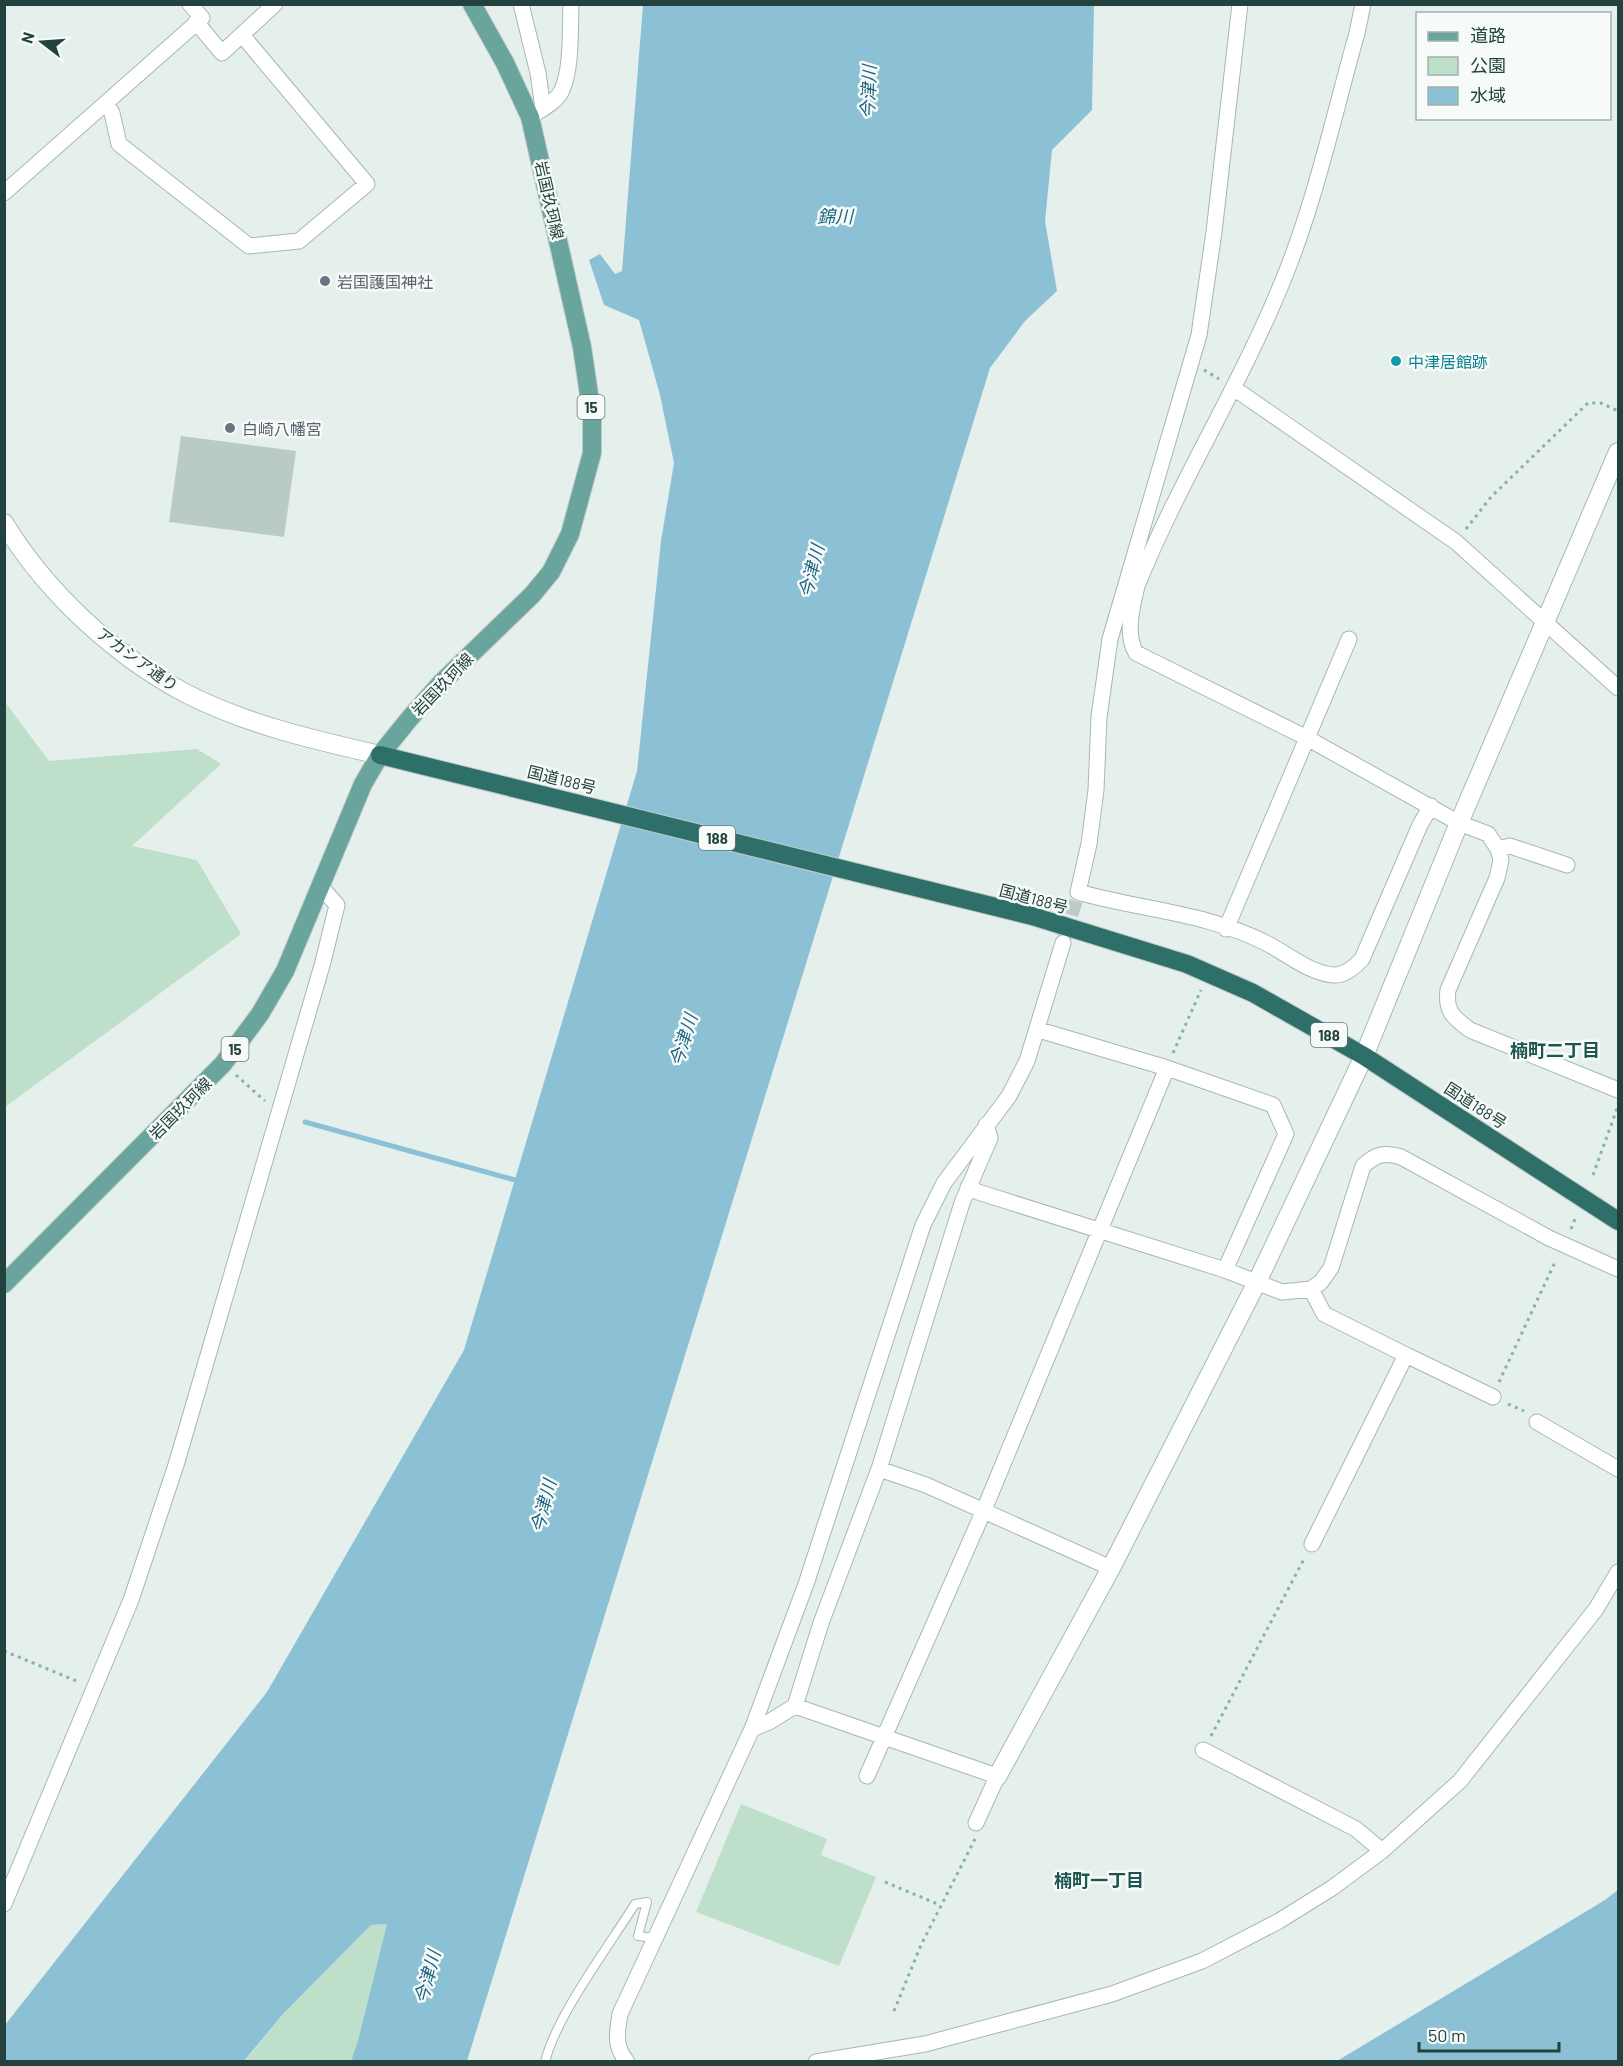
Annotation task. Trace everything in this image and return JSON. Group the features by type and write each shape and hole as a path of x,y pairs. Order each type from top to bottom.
{"highway":[{"name":"国道188号","path":"380,755 1009,911 1187,964 1253,993 1364,1056 1618,1221"}],"main road":[{"name":"岩国玖珂線","path":"4,1284 223,1064 260,1014 285,970 363,784 380,755 441,683 532,595 551,572 570,534 592,453 592,415 582,347 536,112 472,4"}],"street":[{"path":"4,194 202,18 190,4"},
{"path":"196,22 222,53 276,4"},
{"path":"521,4 538,73 536,112"},
{"path":"536,112 562,90 568,60 571,4"},
{"path":"1240,4 1214,232 1199,335 1132,584 1103,674 1096,790 1089,844 1078,892 1136,907 1182,914 1265,943 1315,969 1336,975 1356,967 1362,959 1420,825 1431,806"},
{"path":"1362,4 1357,33 1298,239 1280,288 1235,389 1132,584 1131,645 1136,653 1307,738 1459,823 1488,834 1498,849 1501,860 1497,878 1448,990 1446,1004 1452,1017 1470,1030 1618,1090"},
{"path":"106,103 112,113 119,144 249,246 299,241 367,184 242,35"},
{"path":"1235,389 1456,542 1618,688"},
{"path":"976,1823 997,1777 1111,1568 1257,1282 1364,1056 1459,823 1618,452"},
{"name":"アカシア通り","path":"4,523 14,539 71,607 143,667 185,693 240,717 324,742 380,755"},
{"path":"1227,929 1349,639"},
{"path":"1498,849 1510,846 1567,865"},
{"path":"4,1904 131,1600 176,1465 280,1113 337,904 321,888"},
{"path":"627,2061 620,2053 616,2039 620,2014 752,1729 806,1584 923,1225 944,1183 1008,1096 1027,1061 1039,1030 1063,943"},
{"path":"1039,1030 1167,1068 1273,1105 1286,1134 1225,1270"},
{"path":"867,1776 984,1510 1167,1068"},
{"path":"752,1729 769,1722 795,1706 821,1623 879,1468 968,1187 990,1138 986,1125"},
{"path":"968,1187 1225,1270 1282,1292 1311,1289 1321,1282 1331,1268 1363,1166 1373,1157 1386,1153 1401,1157 1563,1245 1618,1269"},
{"path":"1311,1289 1324,1314 1493,1397"},
{"path":"1312,1544 1406,1355"},
{"path":"1537,1422 1618,1469"},
{"path":"879,1468 984,1510 1111,1568"},
{"path":"816,2061 925,2044 1112,1994 1192,1964 1279,1921 1332,1888 1382,1851 1460,1781 1596,1609 1618,1572"},
{"path":"795,1706 997,1777"},
{"path":"1203,1750 1356,1829 1382,1851"}],"lane":[{"path":"545,2061 565,2016 635,1904 647,1902 638,1936 656,1938"}],"path":[{"path":"1191,365 1235,389"},
{"path":"1456,542 1491,497 1588,403 1601,404 1618,411"},
{"path":"1167,1068 1201,989"},
{"path":"223,1064 280,1113"},
{"path":"1593,1175 1618,1105"},
{"path":"1537,1422 1524,1411 1493,1397 1563,1245"},
{"path":"1203,1750 1312,1544"},
{"path":"4,1651 95,1688"},
{"path":"894,2011 940,1905 978,1834 976,1823"},
{"path":"885,1882 940,1905"}],"green space":[{"path":"5,702 49,761 197,749 221,764 132,846 197,860 241,934 5,1107"},
{"path":"741,1804 827,1839 821,1855 876,1877 839,1966 696,1912"},
{"path":"388,1924 358,2042 351,2061 244,2062 283,2014 371,1925"}],"water":[{"name":"錦川","path":"643,5 1094,5 1092,110 1052,150 1045,221 1057,291 1025,321 990,368 467,2061 351,2061 387,1924 371,1925 283,2014 244,2061 5,2062 5,2025 267,1692 464,1350 637,771 661,541 674,463 660,395 639,320 604,305 589,260 600,254 615,274 622,271"},
{"path":"1618,1890 1618,2061 1337,2061 1605,1900"}],"building":[{"path":"181,436 296,451 284,537 169,522"}],"waterway":[{"path":"305,1122 515,1180"}],"tunnel":[{"path":"1064,937 1078,892"}],"place":[{"name":"岩国護国神社","path":"325,281"},
{"name":"中津居館跡","path":"1396,361"},
{"name":"白崎八幡宮","path":"230,428"}],"district":[{"name":"楠町二丁目","path":"1555,1050"},
{"name":"楠町一丁目","path":"1099,1880"}],"water label":[{"name":"今津川","path":"868,92"},
{"name":"今津川","path":"811,571"},
{"name":"今津川","path":"683,1040"},
{"name":"今津川","path":"543,1506"},
{"name":"今津川","path":"427,1977"}]}
